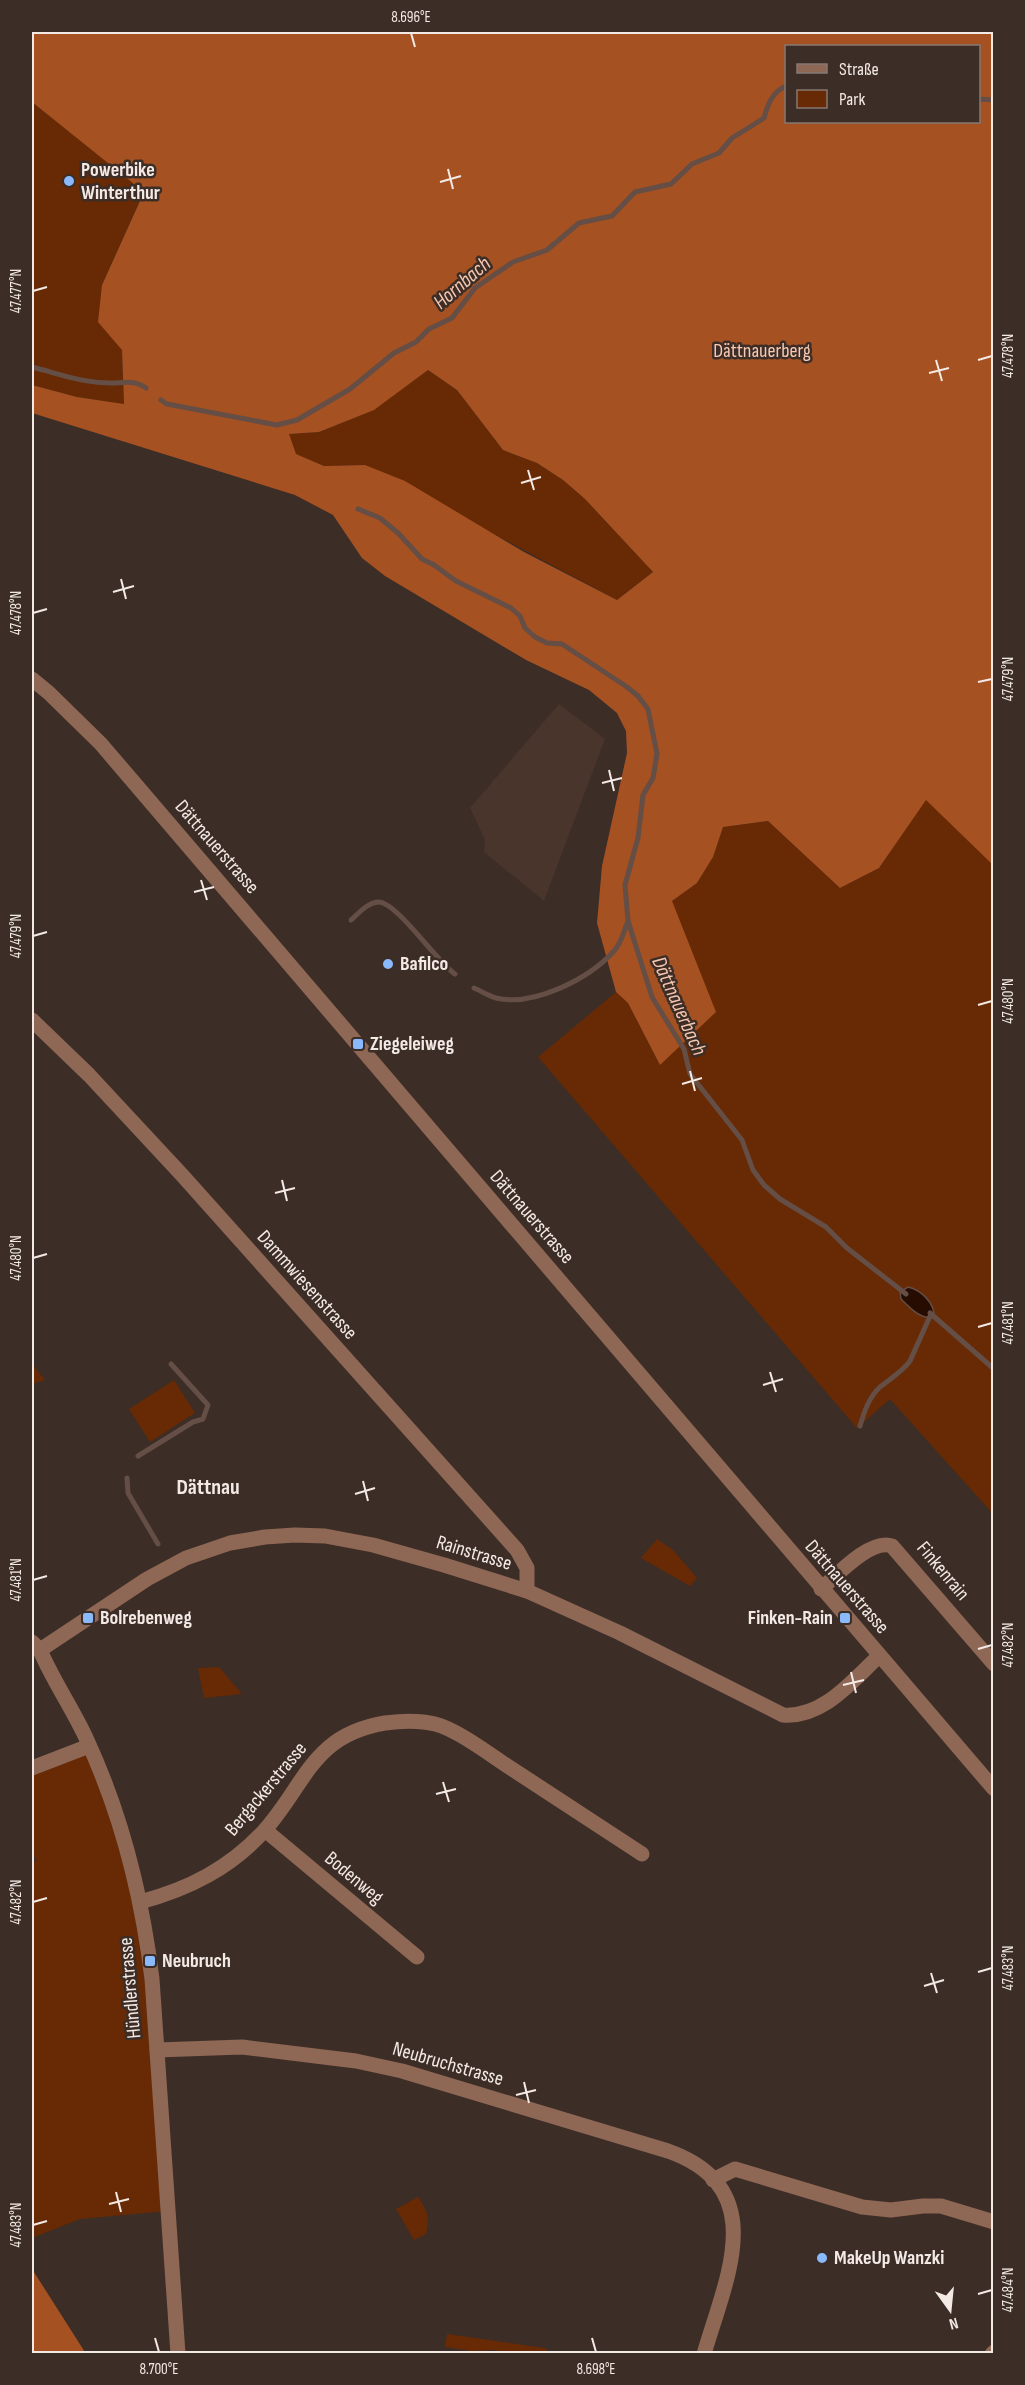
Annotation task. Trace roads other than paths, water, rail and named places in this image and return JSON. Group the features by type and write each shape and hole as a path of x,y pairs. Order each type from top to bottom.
{"street":[{"name":"Dättnauerstrasse","path":"32,679 100,744 993,1790"},
{"name":"Dammwiesenstrasse","path":"32,1020 89,1075 159,1150 517,1550 527,1568 527,1592"},
{"name":"Rainstrasse","path":"36,1646 179,1561 213,1548 265,1537 309,1535 354,1541 444,1565 527,1592 620,1633 783,1714 803,1714 823,1706 879,1656"},
{"name":"Finkenrain","path":"821,1589 871,1548 882,1544 892,1546 993,1664"},
{"name":"Hündlerstrasse","path":"36,1646 89,1746 118,1819 140,1902 150,1961 178,2354"},
{"name":"Bergackerstrasse","path":"140,1902 182,1889 207,1877 242,1853 264,1830 319,1756 344,1736 367,1726 399,1721 436,1724 470,1741 642,1854"},
{"path":"32,1767 89,1746"},
{"name":"Bodenweg","path":"264,1830 417,1957"},
{"name":"Neubruchstrasse","path":"157,2050 221,2047 263,2049 356,2061 402,2071 688,2159 713,2180 724,2195 732,2215 734,2246 704,2354"},
{"path":"713,2180 735,2169 862,2208 876,2210 941,2206 993,2222"}],"waterway":[{"name":"Hornbach","path":"161,400 167,404 277,425 297,420 350,389 394,353 416,342 429,329 452,318 475,288 513,262 547,250 579,223 612,216 635,192 671,184 692,164 719,153 732,138 764,118 774,95 785,87"},
{"name":"Hornbach","path":"980,99 994,100"},
{"name":"Hornbach","path":"32,367 83,380 139,384 146,388"},
{"name":"Dättnauerbach","path":"358,509 380,518 398,533 422,559 456,581 511,608 520,616 525,628 535,637 547,643 562,644 627,687 648,709 657,754 653,778 643,795 638,838 625,885 628,921 652,997 684,1049 690,1074 742,1140 753,1170 764,1185 780,1199 826,1227 847,1248 906,1294"},
{"path":"351,920 370,904 378,902 386,904 455,974"},
{"path":"474,988 496,998 511,1000 527,998 560,988 590,971 614,951 628,921"},
{"name":"Dättnauerbach","path":"930,1313 994,1369"},
{"path":"860,1426 867,1405 876,1391 910,1361 931,1314"},
{"path":"138,1456 193,1422 203,1419 208,1405 171,1364"},
{"path":"127,1478 128,1493 158,1544"}],"place":[{"name":"Powerbike Winterthur","path":"69,181"},
{"name":"Bafilco","path":"388,964"},
{"name":"Ziegeleiweg","path":"358,1044"},
{"name":"Bolrebenweg","path":"88,1618"},
{"name":"Finken-Rain","path":"845,1618"},
{"name":"Neubruch","path":"150,1961"},
{"name":"MakeUp Wanzki","path":"822,2258"}],"district":[{"name":"Dättnau","path":"208,1487"}],"park label":[{"name":"Dättnauerberg","path":"762,351"}]}
